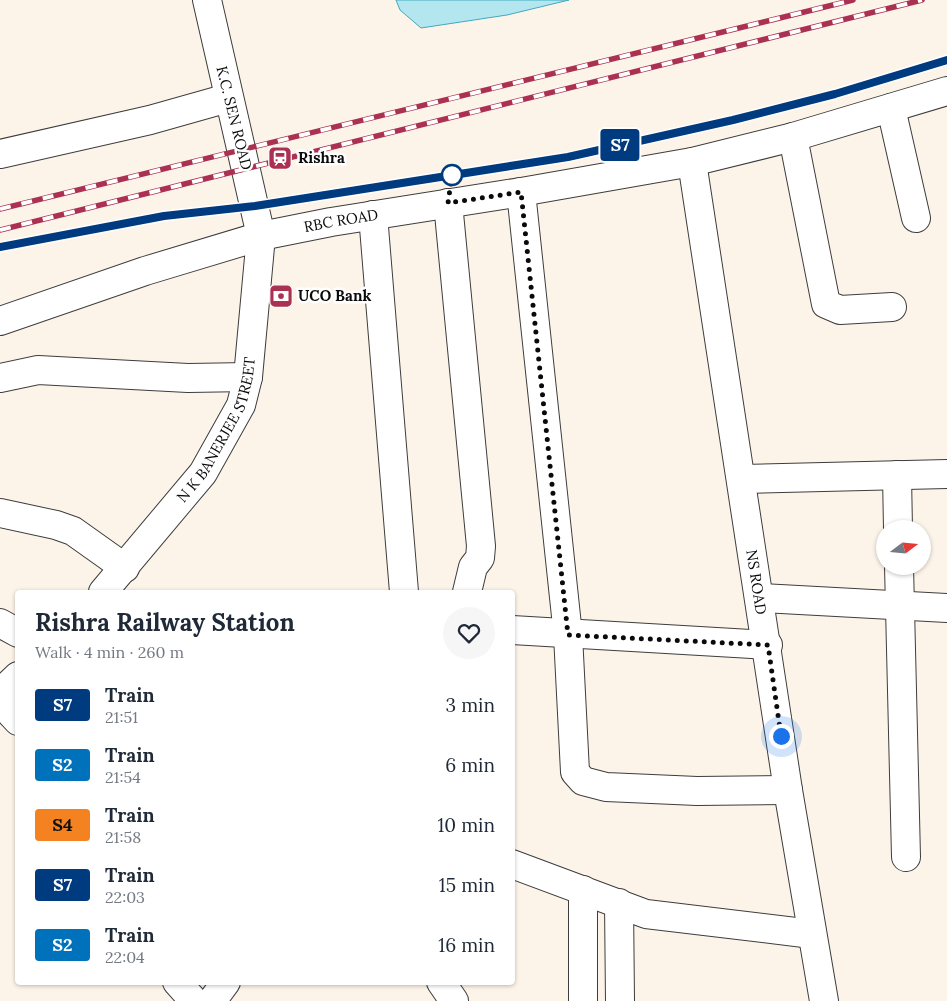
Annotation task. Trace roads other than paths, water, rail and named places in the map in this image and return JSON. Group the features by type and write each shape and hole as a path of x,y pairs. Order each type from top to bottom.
{"street":[{"name":"K.C. SEN ROAD","path":"207,0 261,236"},
{"name":"RBC ROAD","path":"0,321 145,270 261,236 373,214 521,192 692,162 793,137 947,91"},
{"path":"0,154 150,120 228,98"},
{"path":"891,108 916,218"},
{"path":"793,137 826,304 840,310 892,308"},
{"name":"NS ROAD","path":"692,162 761,598 788,790 824,1001"},
{"path":"521,192 568,635 573,764 577,777 591,784 606,787 697,791 788,790"},
{"path":"448,203 481,546 480,558 473,568 468,590"},
{"path":"373,214 404,590"},
{"name":"N K BANERJEE STREET","path":"106,590 203,474 241,405 248,377 261,236"},
{"path":"0,378 38,370 188,378 248,377"},
{"path":"742,479 947,474"},
{"path":"897,475 898,520"},
{"path":"0,514 56,525 74,531 125,568"},
{"path":"899,575 906,857"},
{"path":"761,598 947,608"},
{"path":"0,622 15,631"},
{"path":"515,630 568,635 768,645"},
{"path":"0,693 15,679"},
{"path":"0,702 15,718"},
{"path":"515,865 646,914 812,934"},
{"path":"583,890 583,1001"},
{"path":"619,903 620,1001"},
{"path":"180,985 194,1001"},
{"path":"212,1001 224,985"}],"water":[{"path":"396,0 569,0 507,15 421,28 400,10"}],"railway":[{"path":"0,209 853,0"},
{"path":"0,230 922,0"},
{"path":"0,247 164,216 255,206 568,157 733,120 835,94 947,60"}],"train":[{"name":"S7","path":"0,247 164,216 255,206 568,157 733,120 835,94 947,60"}],"place":[{"name":"Rishra","path":"280,158"},
{"name":"UCO Bank","path":"281,296"}]}
